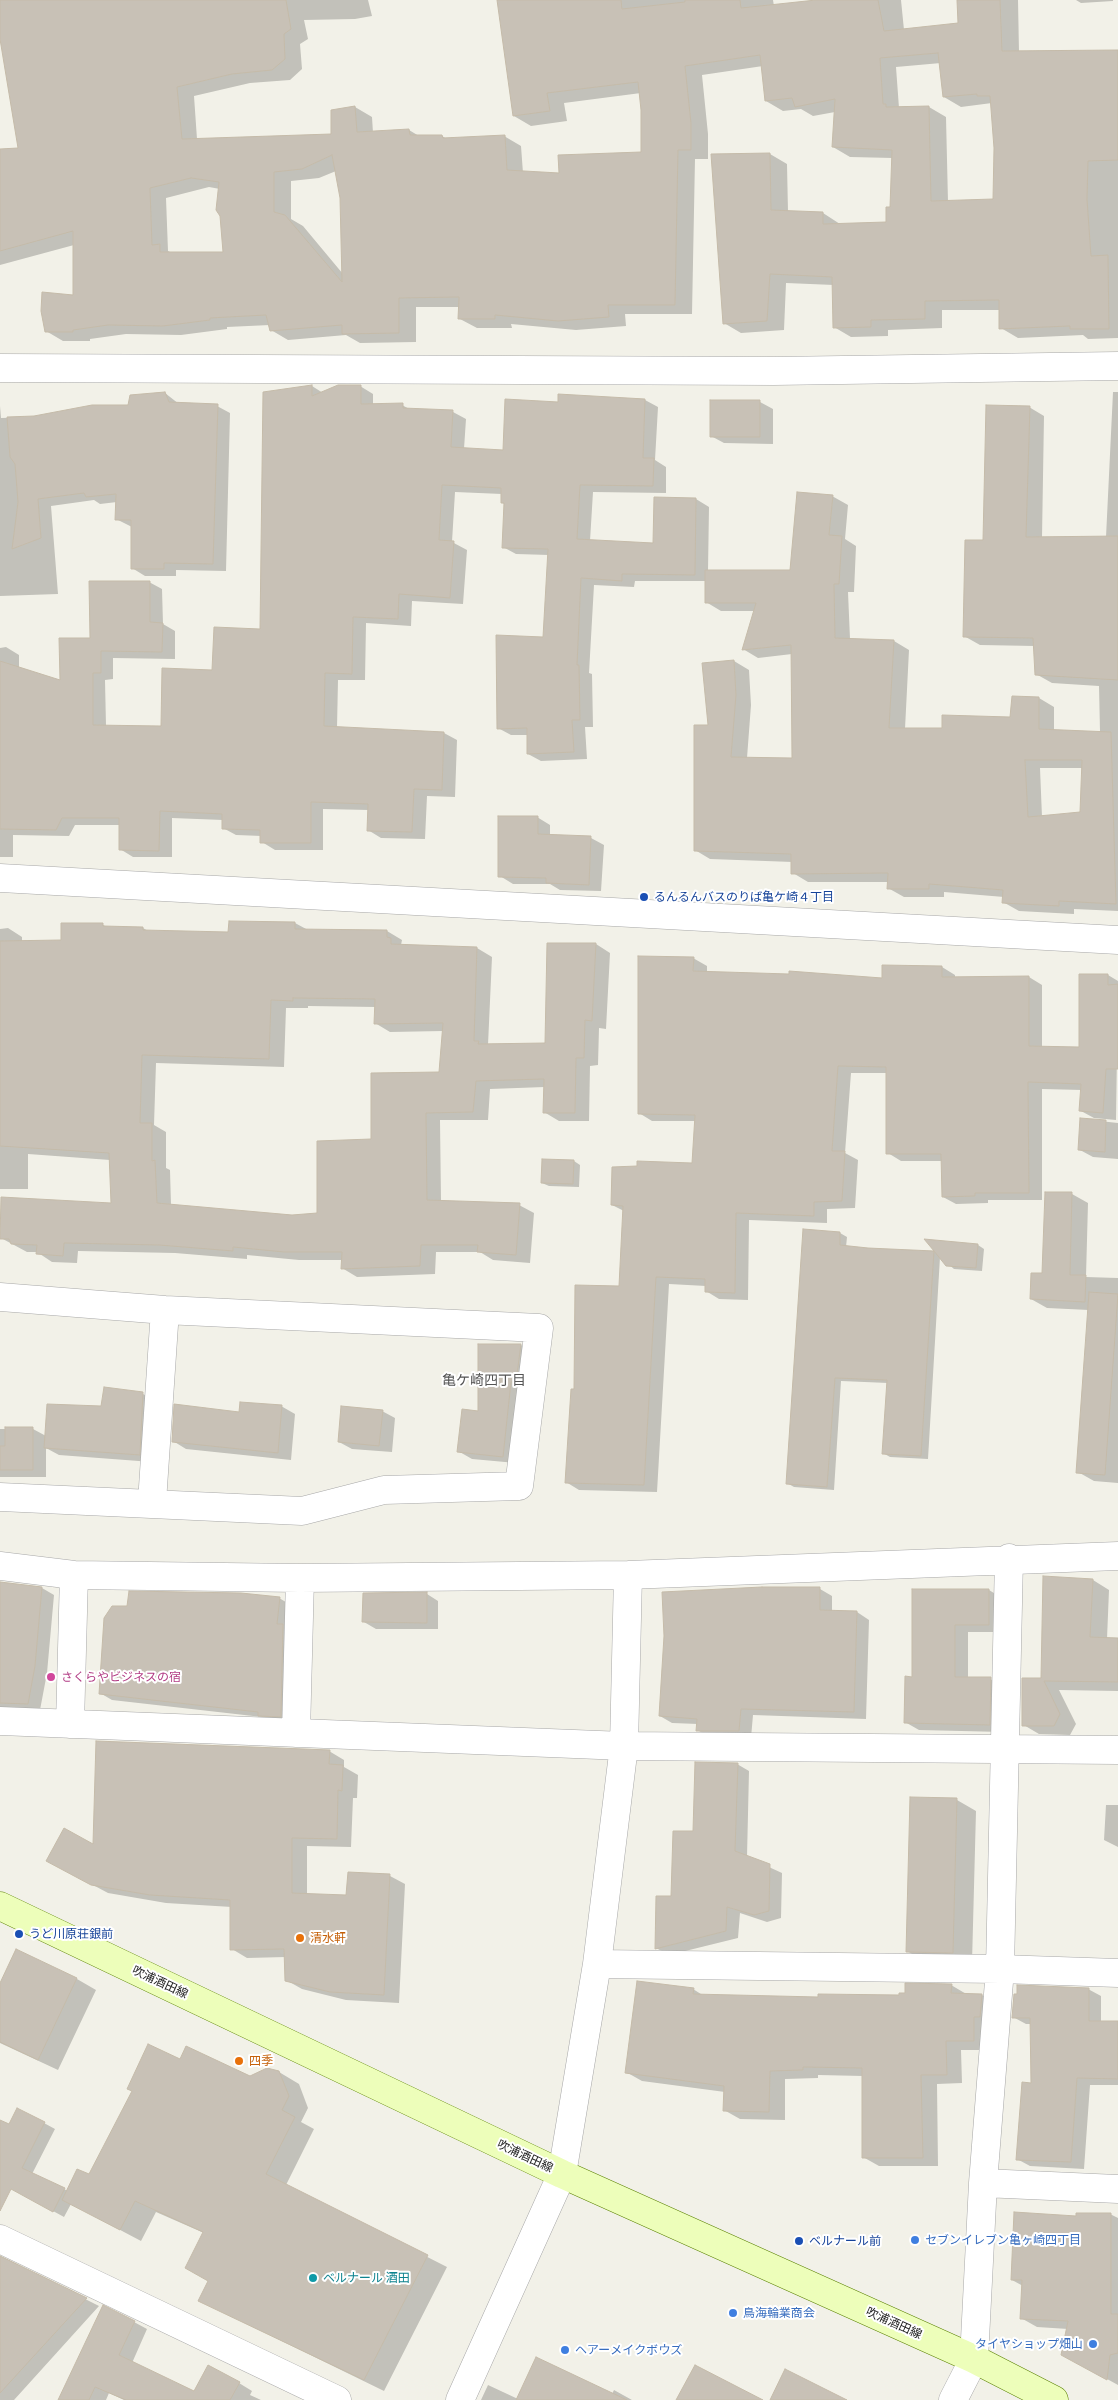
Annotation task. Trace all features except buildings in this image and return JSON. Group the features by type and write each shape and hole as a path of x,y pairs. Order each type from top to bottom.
{"main road":[{"name":"吹浦酒田線","path":"0,1906 562,2174 974,2359 1054,2400"}],"street":[{"path":"0,368 774,371 1118,366"},
{"path":"0,878 1118,940"},
{"path":"0,1297 166,1310 539,1328 519,1486 384,1490 302,1511 152,1502 0,1497"},
{"path":"152,1502 166,1310"},
{"path":"0,1566 74,1575 300,1578 628,1575 1009,1558 1118,1556"},
{"path":"953,2400 974,2359 983,2183 1000,1969 1009,1558"},
{"path":"70,1724 74,1575"},
{"path":"460,2400 562,2174 597,1964 624,1746 628,1575"},
{"path":"296,1733 300,1578"},
{"path":"0,1721 624,1746 1006,1747 1118,1750"},
{"path":"597,1964 1000,1969 1118,1973"},
{"path":"983,2183 1118,2189"},
{"path":"0,2239 337,2400"}],"place":[{"name":"るんるんバスのりば亀ケ崎４丁目","path":"644,897"},
{"name":"さくらやビジネスの宿","path":"51,1677"},
{"name":"うど川原荘銀前","path":"19,1934"},
{"name":"清水軒","path":"300,1938"},
{"name":"四季","path":"239,2061"},
{"name":"セブンイレブン亀ヶ崎四丁目","path":"915,2240"},
{"name":"ベルナール前","path":"799,2241"},
{"name":"ベルナール 酒田","path":"313,2278"},
{"name":"鳥海輪業商会","path":"733,2313"},
{"name":"タイヤショップ畑山","path":"1093,2344"},
{"name":"ヘアーメイクボウズ","path":"565,2350"}],"district":[{"name":"亀ケ崎四丁目","path":"484,1380"}]}
